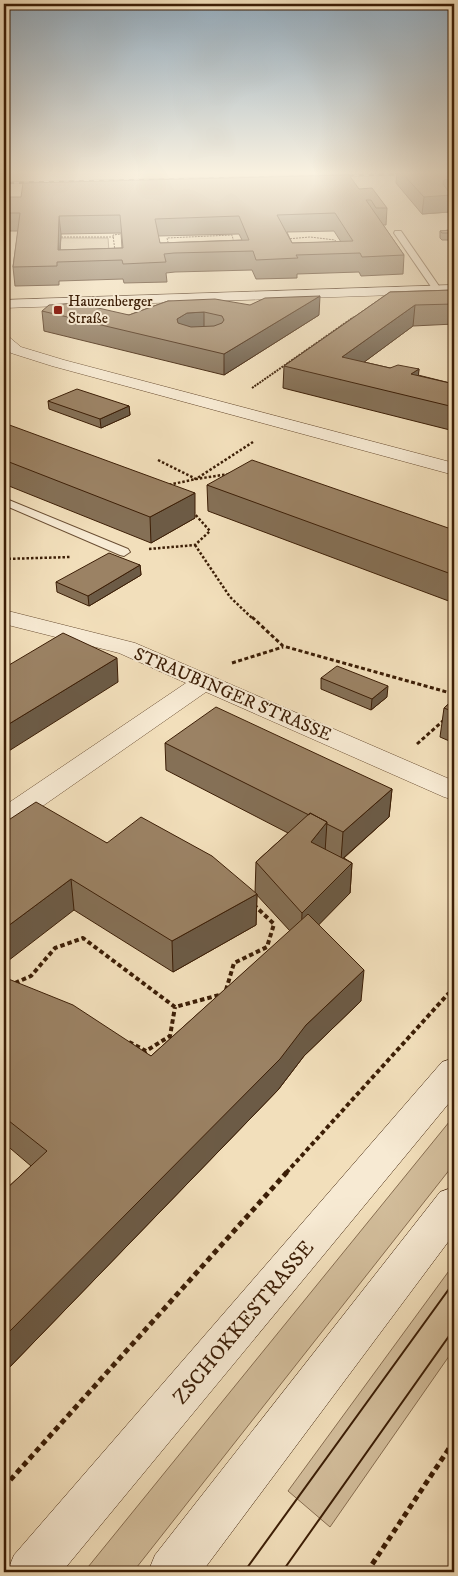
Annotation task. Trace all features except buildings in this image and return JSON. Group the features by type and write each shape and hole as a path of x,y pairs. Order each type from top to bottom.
{"street":[{"path":"4,304 454,289"},
{"path":"4,340 16,350 58,363 216,407 454,469"},
{"name":"STRAUBINGER STRASSE","path":"4,617 127,648 454,791"},
{"path":"4,819 206,681"},
{"name":"ZSCHOKKESTRASSE","path":"31,1572 454,1072"},
{"path":"172,1572 454,1204"}],"lane":[{"path":"407,246 437,289"},
{"path":"4,501 124,552"}],"path":[{"path":"115,246 115,252"},
{"path":"169,246 171,253"},
{"path":"216,407 237,398 371,305 364,292"},
{"path":"196,479 281,424"},
{"path":"158,460 196,479"},
{"path":"172,492 164,486 233,474"},
{"path":"4,559 43,559 195,545 210,531 201,519 186,506"},
{"path":"195,545 230,597 284,646 454,694"},
{"path":"206,681 235,661 284,646"},
{"path":"394,764 448,717"},
{"path":"175,1007 225,993 234,963 267,947 274,924 247,899"},
{"path":"10,986 31,976 55,948 83,938 175,1007"},
{"path":"15,983 24,988"},
{"path":"4,1487 448,994 454,992"},
{"path":"120,1037 146,1051 170,1036 175,1007"},
{"path":"368,1572 454,1441"}],"shaded area":[{"path":"60,246 109,246 110,265 59,267"},
{"path":"454,1116 454,1164 133,1572 84,1572"},
{"path":"454,1264 454,1349 330,1527 288,1491"}],"tram line":[{"path":"244,1572 454,1282"},
{"path":"282,1572 454,1329"}],"place":[{"name":"Hauzenberger Straße","path":"58,310"}]}
